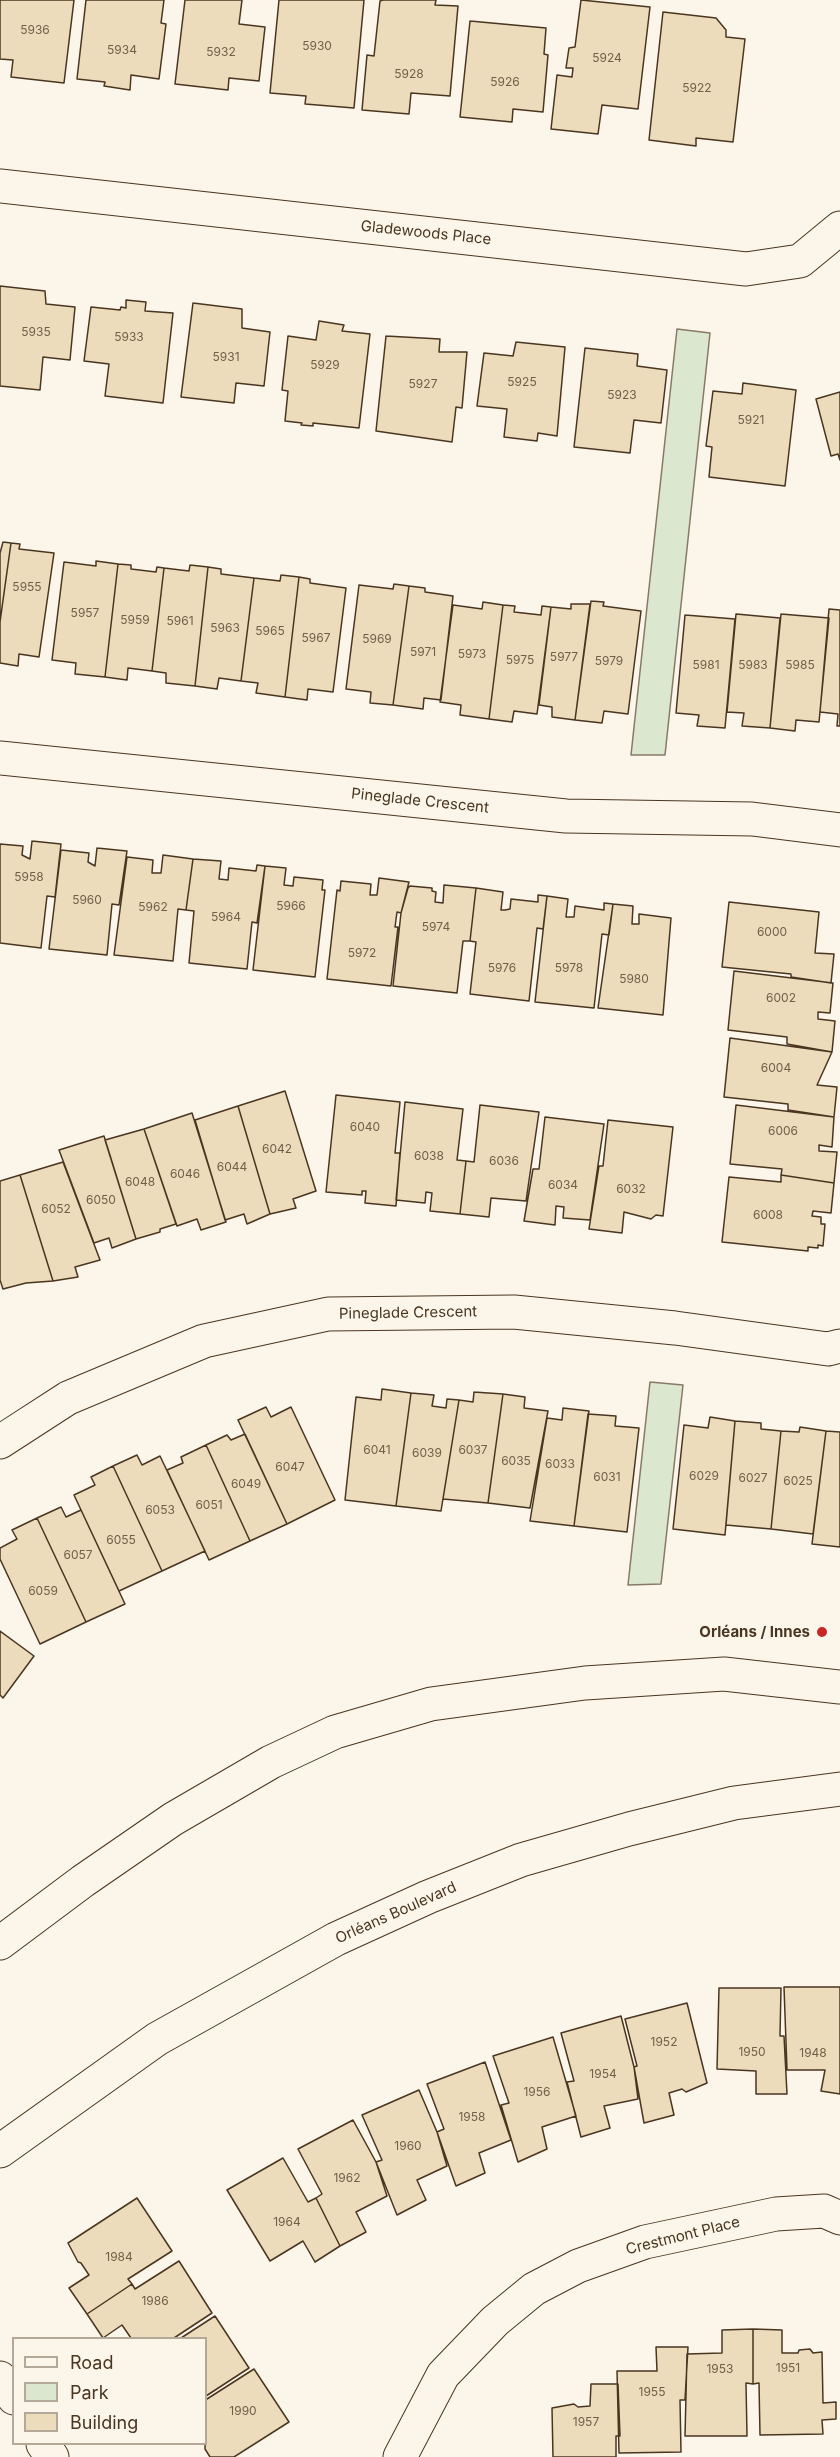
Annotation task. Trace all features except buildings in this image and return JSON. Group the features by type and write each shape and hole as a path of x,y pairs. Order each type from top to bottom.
{"street":[{"name":"Gladewoods Place","path":"0,186 746,268 800,261 840,228"},
{"name":"Pineglade Crescent","path":"0,758 566,816 752,819 840,830"},
{"name":"Pineglade Crescent","path":"0,1442 68,1398 204,1341 328,1314 513,1312 675,1328 828,1349 840,1346"},
{"path":"0,1943 82,1881 173,1819 271,1762 335,1732 431,1704 585,1683 724,1674 840,1687"},
{"name":"Orléans Boulevard","path":"0,2151 157,2039 336,1938 428,1897 521,1860 640,1827 734,1803 840,1790"},
{"name":"Crestmont Place","path":"400,2457 443,2375 495,2321 534,2289 578,2266 645,2242 776,2214 824,2211 840,2218"},
{"path":"0,2378 12,2395"}],"green space":[{"path":"677,329 710,333 665,755 631,755"},
{"path":"650,1382 683,1385 661,1584 628,1585"}],"place":[{"name":"Orléans / Innes","path":"822,1632"}]}
